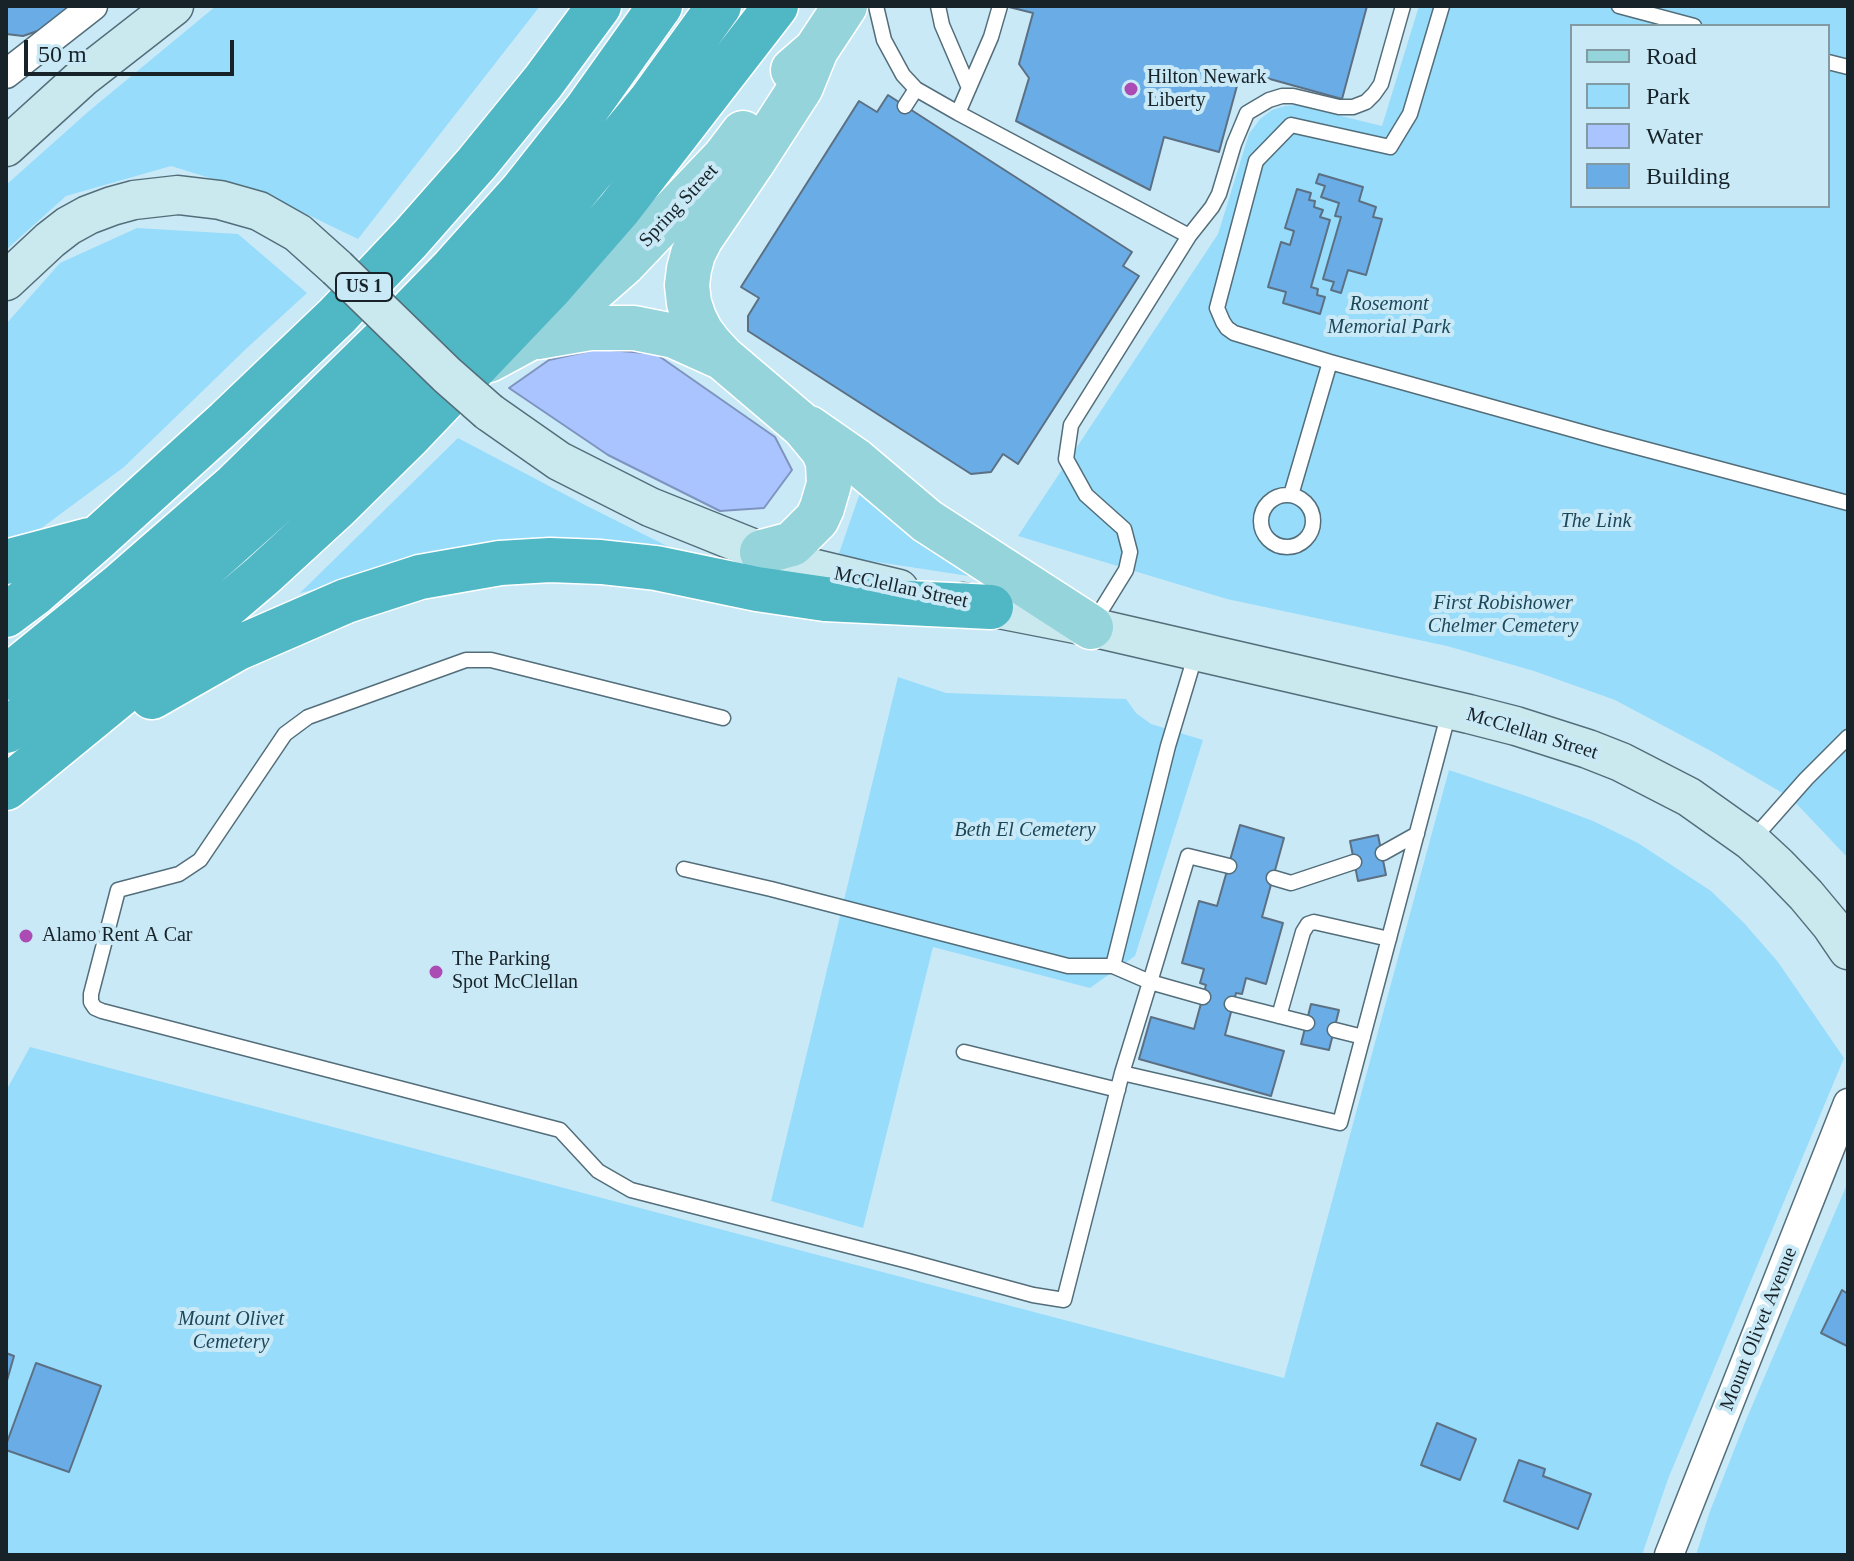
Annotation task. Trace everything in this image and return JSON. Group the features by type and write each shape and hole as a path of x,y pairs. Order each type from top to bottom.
{"highway":[{"name":"US 1","path":"6,615 98,538 255,394 373,278 511,122 599,6"},
{"path":"6,678 225,493 309,415 453,268 522,191 586,110 660,6"},
{"path":"6,731 149,616 303,479 378,406 483,297 569,200 651,100 719,6"},
{"path":"15,781 263,575 388,456 551,287 619,209 776,6"},
{"path":"6,562 98,538"},
{"path":"15,781 193,673 262,636 370,592 457,569 525,560 587,561 656,568 757,589 825,599 991,607"}],"main road":[{"path":"6,147 83,77 174,6"},
{"name":"Spring Street","path":"476,366 528,339 582,300 643,245 724,158 791,73 816,50 845,6"},
{"path":"762,552 792,544 817,519 829,484 823,450 803,426 723,358 701,332 689,303 687,285 693,254 701,238 801,87 816,50"},
{"name":"McClellan Street","path":"6,281 68,226 112,206 178,195 220,200 259,211 298,233 489,412 587,477 762,552 847,578 1091,627 1450,709 1554,737 1621,762 1689,797 1751,841 1806,895 1848,950"},
{"path":"528,339 590,328 634,328 674,336 723,358"},
{"path":"787,413 855,460 927,521 1091,627"}],"street":[{"path":"6,74 93,6"},
{"name":"Mount Olivet Avenue","path":"1669,1555 1848,1103"}],"lane":[{"path":"876,6 884,40 903,75 916,89 1189,236"},
{"path":"938,6 942,25 969,88"},
{"path":"958,113 991,37 1000,6"},
{"path":"1091,627 1126,570 1130,552 1124,529 1086,495 1066,459 1071,425 1189,236 1212,207 1247,113 1282,96 1339,107 1353,107 1366,102 1381,84 1403,6"},
{"path":"1442,6 1410,114 1390,147 1291,125 1256,161 1217,308 1227,328 1234,333 1330,362 1848,503"},
{"path":"1619,6 1686,24"},
{"path":"905,106 916,89"},
{"path":"1291,495 1330,362"},
{"path":"1113,966 1168,746 1196,651"},
{"path":"723,718 491,660 466,660 308,717 285,734 200,860 179,874 118,890 91,1002 102,1011 560,1130 598,1171 631,1190 1033,1295 1064,1300 1122,1073 1188,856 1229,866"},
{"path":"1122,1073 1340,1123 1450,709"},
{"path":"1751,841 1848,737"},
{"path":"1383,853 1417,834"},
{"path":"1274,878 1291,883 1354,862"},
{"path":"684,869 1068,966 1113,966 1150,982 1203,997"},
{"path":"1279,1016 1308,924 1314,922 1389,939"},
{"path":"1232,1004 1307,1023"},
{"path":"1335,1030 1363,1037"},
{"path":"964,1052 1118,1090"}],"green space":[{"path":"216,6 540,6 358,239 271,197 171,166 66,196 6,250 6,185 89,111"},
{"name":"Rosemont Memorial Park","path":"1419,6 1848,6 1848,858 1791,798 1615,700 1534,671 1447,646 1227,599 1018,536 1218,234 1249,134 1260,119 1272,110 1296,105 1382,126"},
{"path":"137,228 238,234 307,293 124,467 28,538 6,540 6,324 60,263"},
{"path":"458,438 673,549 507,542 300,593"},
{"path":"861,490 982,578 838,556"},
{"name":"Beth El Cemetery","path":"898,677 946,693 1126,699 1136,713 1151,724 1203,740 1135,956 1090,988 933,947 863,1228 771,1201"},
{"name":"Mount Olivet Cemetery","path":"1449,770 1593,821 1638,843 1711,891 1778,962 1844,1058 1668,1479 1642,1555 6,1555 6,1091 30,1047 1284,1378"},
{"path":"1848,1182 1848,1555 1696,1555 1746,1420"}],"water":[{"path":"598,349 656,354 775,437 792,470 764,508 720,511 608,455 509,388 549,360"}],"building":[{"path":"6,6 77,6 52,26 23,36 6,34"},
{"name":"Hilton Newark Liberty","path":"1005,6 1367,6 1342,99 1241,71 1219,152 1164,137 1150,190 1016,121 1029,78 1019,64 1033,13"},
{"path":"888,95 1132,252 1123,266 1139,276 1018,464 1003,454 991,472 971,474 748,331 748,316 759,298 741,287 859,101 877,112"},
{"path":"1319,174 1363,187 1359,201 1376,207 1373,217 1382,219 1366,275 1348,270 1341,293 1331,290 1334,282 1323,279 1341,217 1335,216 1339,203 1321,197 1325,186 1316,183"},
{"path":"1297,189 1311,193 1309,200 1315,201 1314,207 1323,210 1320,217 1330,220 1311,287 1318,289 1317,295 1325,297 1320,314 1283,303 1286,292 1268,287 1281,242 1290,245 1294,231 1285,228"},
{"path":"1240,825 1284,838 1262,917 1283,923 1266,984 1246,978 1242,994 1236,993 1225,1035 1284,1051 1271,1096 1139,1059 1151,1017 1194,1029 1206,985 1200,983 1204,969 1182,963 1199,901 1217,906"},
{"path":"1378,835 1386,875 1358,881 1350,841"},
{"path":"1311,1004 1339,1010 1329,1050 1301,1044"},
{"path":"1842,1290 1848,1294 1847,1346 1821,1333"},
{"path":"6,1353 14,1356 6,1384"},
{"path":"36,1363 101,1386 69,1472 6,1450"},
{"path":"1437,1423 1476,1439 1460,1480 1421,1465"},
{"path":"1519,1460 1545,1469 1543,1476 1591,1494 1578,1529 1504,1501"}],"place":[{"name":"Hilton Newark Liberty","path":"1131,89"},
{"name":"Alamo Rent A Car","path":"26,936"},
{"name":"The Parking Spot McClellan","path":"436,972"}],"park label":[{"name":"The Link","path":"1596,522"},
{"name":"First Robishower Chelmer Cemetery","path":"1503,616"}]}
